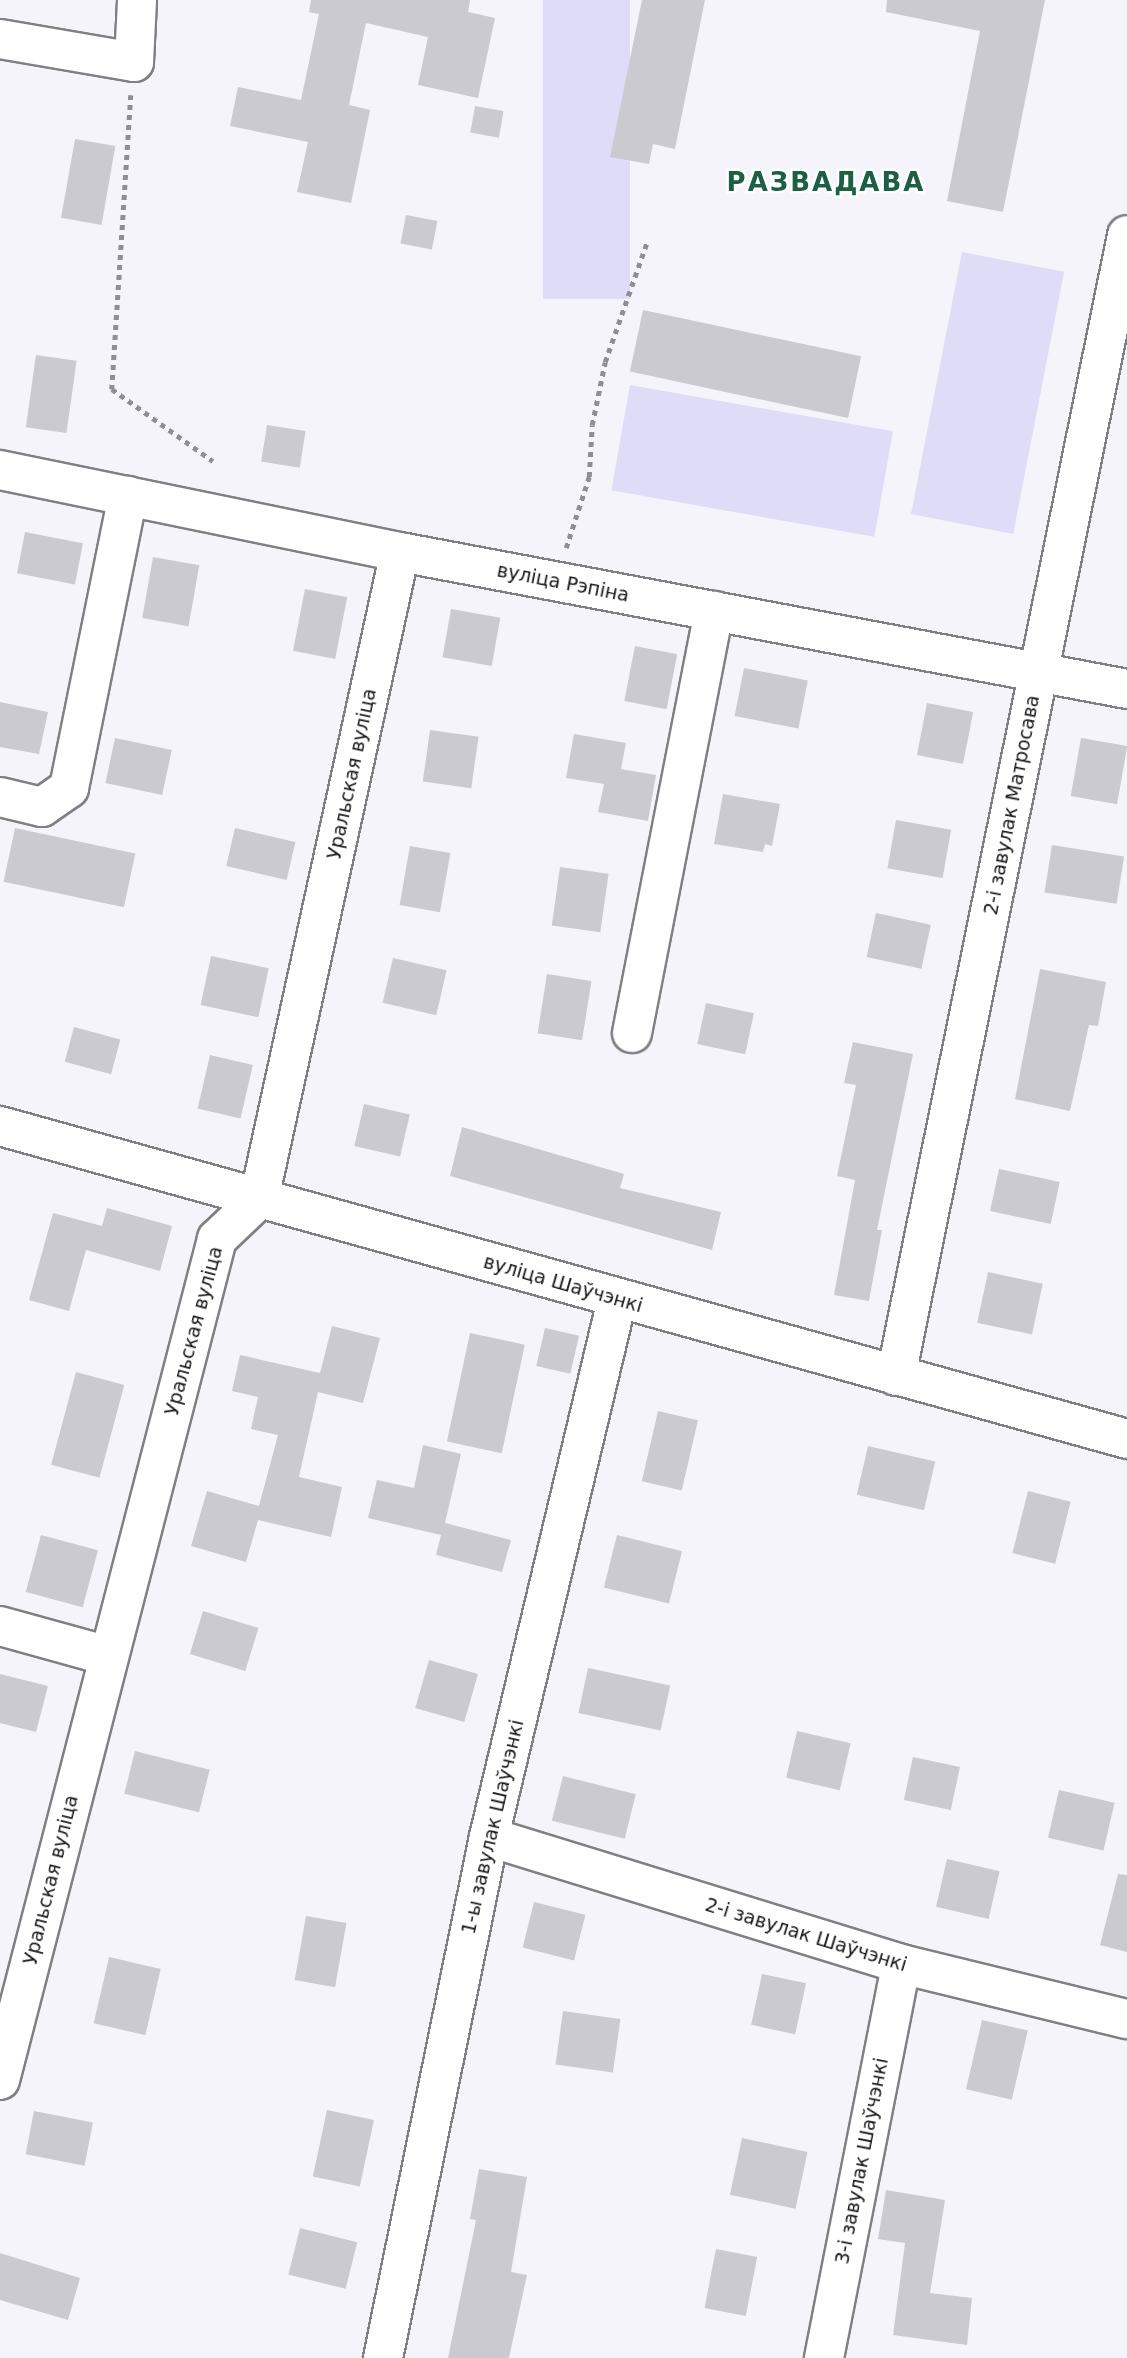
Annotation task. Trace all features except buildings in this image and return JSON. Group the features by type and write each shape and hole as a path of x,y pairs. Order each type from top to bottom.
{"street":[{"path":"0,39 134,62 137,0"},
{"name":"2-і завулак Матросава","path":"896,1376 1125,259"},
{"name":"вуліца Рэпіна","path":"0,470 400,552 1127,689"},
{"path":"0,797 42,807 69,788 128,496"},
{"name":"Уральская вуліца","path":"0,2080 218,1239 259,1199 400,552"},
{"path":"632,1033 714,611"},
{"name":"вуліца Шаўчэнкі","path":"0,1126 617,1300 1127,1439"},
{"name":"1-ы завулак Шаўчэнкі","path":"383,2358 489,1837 617,1300"},
{"path":"0,1626 108,1656"},
{"name":"2-і завулак Шаўчэнкі","path":"489,1837 901,1964 1127,2019"},
{"name":"3-і завулак Шаўчэнкі","path":"824,2358 901,1964"}],"path":[{"path":"134,62 112,389 213,461"},
{"path":"562,559 589,477 592,425 605,362 622,302 647,242"}],"shaded area":[{"path":"543,0 630,0 630,299 543,299"},
{"path":"962,252 1064,272 1013,534 911,514"},
{"path":"630,385 893,431 874,537 611,490"}],"district":[{"name":"РАЗВАДАВА","path":"826,183"}]}
